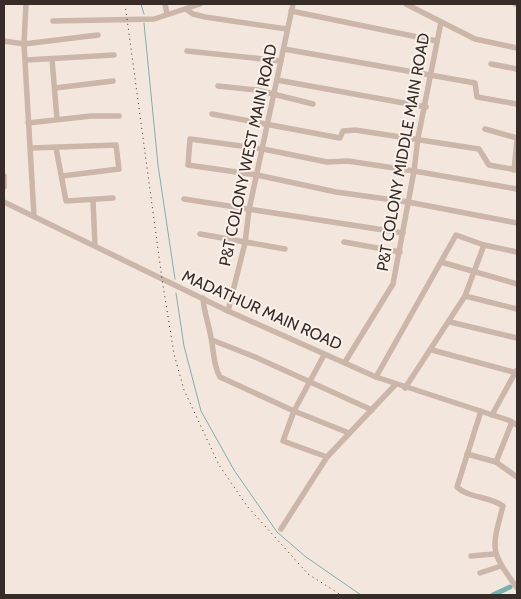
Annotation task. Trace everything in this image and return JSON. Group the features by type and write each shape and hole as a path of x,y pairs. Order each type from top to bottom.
{"street":[{"path":"26,4 24,44 34,216"},
{"path":"165,4 167,14"},
{"path":"52,21 154,19 200,4"},
{"name":"P&T COLONY WEST MAIN ROAD","path":"228,311 245,243 257,175 293,4"},
{"path":"406,4 475,39 517,48"},
{"path":"186,9 193,14 205,17 287,29"},
{"path":"292,11 436,40"},
{"name":"P&T COLONY MIDDLE MAIN ROAD","path":"345,362 393,284 414,171 418,138 426,107 430,75 441,22"},
{"path":"4,41 24,44 98,35"},
{"path":"284,49 475,83 477,97 517,104"},
{"path":"187,51 281,61"},
{"path":"26,60 114,55"},
{"path":"52,59 57,119"},
{"path":"491,64 517,69"},
{"path":"277,80 426,107"},
{"path":"54,88 113,81"},
{"path":"218,86 275,95 313,104"},
{"path":"212,114 269,123 340,138 343,131 355,130 418,138 479,149 489,165 516,170 517,139 485,129"},
{"path":"28,123 57,119 119,116"},
{"path":"517,189 348,161 327,162 263,149 190,140 188,165 257,175 336,192 408,202 517,223"},
{"path":"30,148 116,145 119,169 62,176"},
{"path":"56,148 66,201 92,201 113,198"},
{"path":"4,176 4,187"},
{"path":"184,199 403,234"},
{"path":"92,201 95,245"},
{"name":"MADATHUR MAIN ROAD","path":"4,202 228,311 324,355 345,362 395,385 515,423"},
{"path":"200,234 285,249"},
{"path":"376,377 456,234 484,245 517,252"},
{"path":"344,242 400,252"},
{"path":"405,388 432,350 465,296 484,245"},
{"path":"441,262 517,284"},
{"path":"465,296 517,309"},
{"path":"203,298 204,314 212,340 216,370 220,377 294,411 349,433"},
{"path":"450,322 517,338"},
{"path":"212,340 255,357 372,410"},
{"path":"432,350 517,371 492,415"},
{"path":"324,355 294,411 283,441 327,456"},
{"path":"282,529 327,456 395,385"},
{"path":"481,411 457,487 462,491 495,500 503,506 495,534 494,554 517,588"},
{"path":"496,462 515,423"},
{"path":"467,454 496,462 517,477"},
{"path":"471,556 494,554"},
{"path":"480,573 502,566"}],"waterway":[{"path":"141,4 144,14"},
{"path":"144,23 158,165 175,279"},
{"path":"176,293 184,346 201,411 234,470 277,532 306,557 361,595"},
{"path":"493,595 510,587"}],"railway":[{"path":"125,4 162,279 174,354 184,390 219,465 247,506 308,574 341,595"}]}
